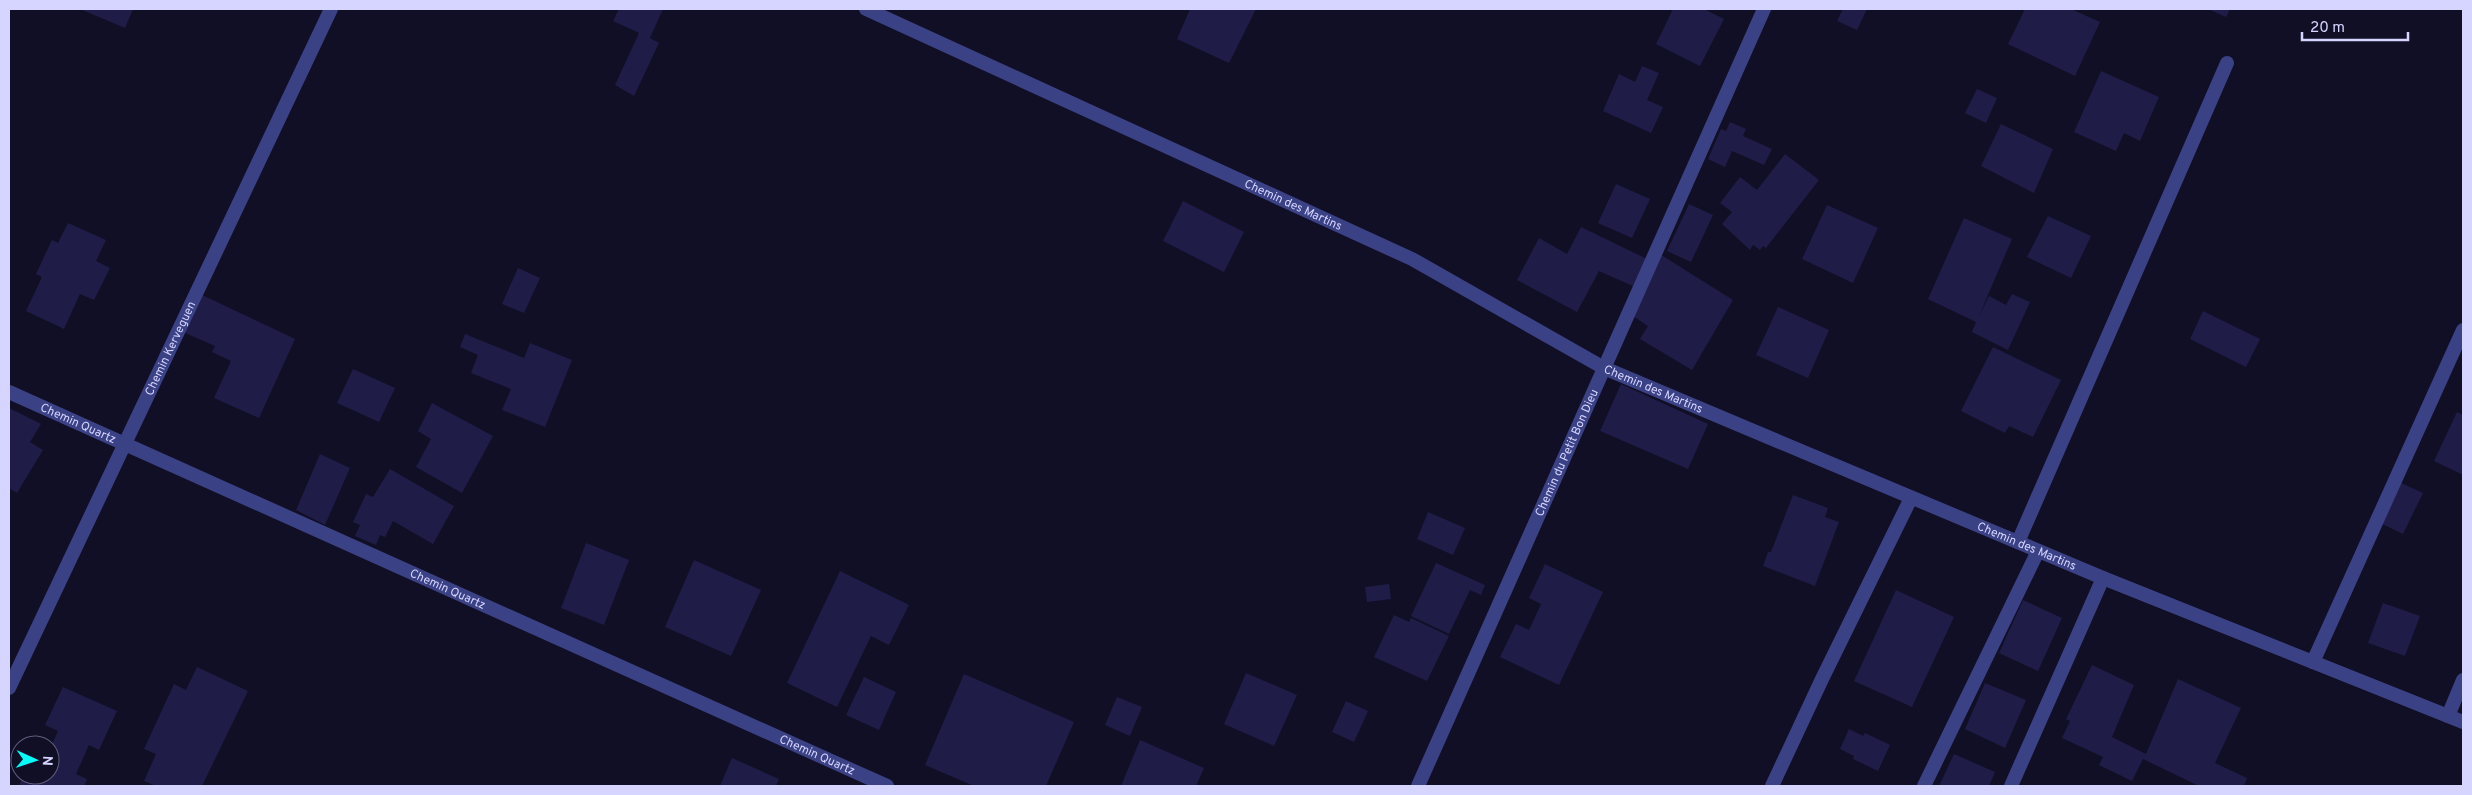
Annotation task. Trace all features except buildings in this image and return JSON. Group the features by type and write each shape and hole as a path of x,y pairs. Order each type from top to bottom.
{"street":[{"name":"Chemin Kerveguen","path":"9,688 331,9"},
{"name":"Chemin des Martins","path":"866,9 1412,259 1604,368 2103,578 2463,722"},
{"name":"Chemin du Petit Bon Dieu","path":"1418,786 1764,9"},
{"path":"2018,542 2227,63"},
{"path":"2313,662 2463,330"},
{"name":"Chemin Quartz","path":"9,392 887,786"},
{"path":"1772,786 1911,498"},
{"path":"1924,786 2038,551"},
{"path":"2011,786 2103,578"},
{"path":"2448,716 2463,680"}]}
